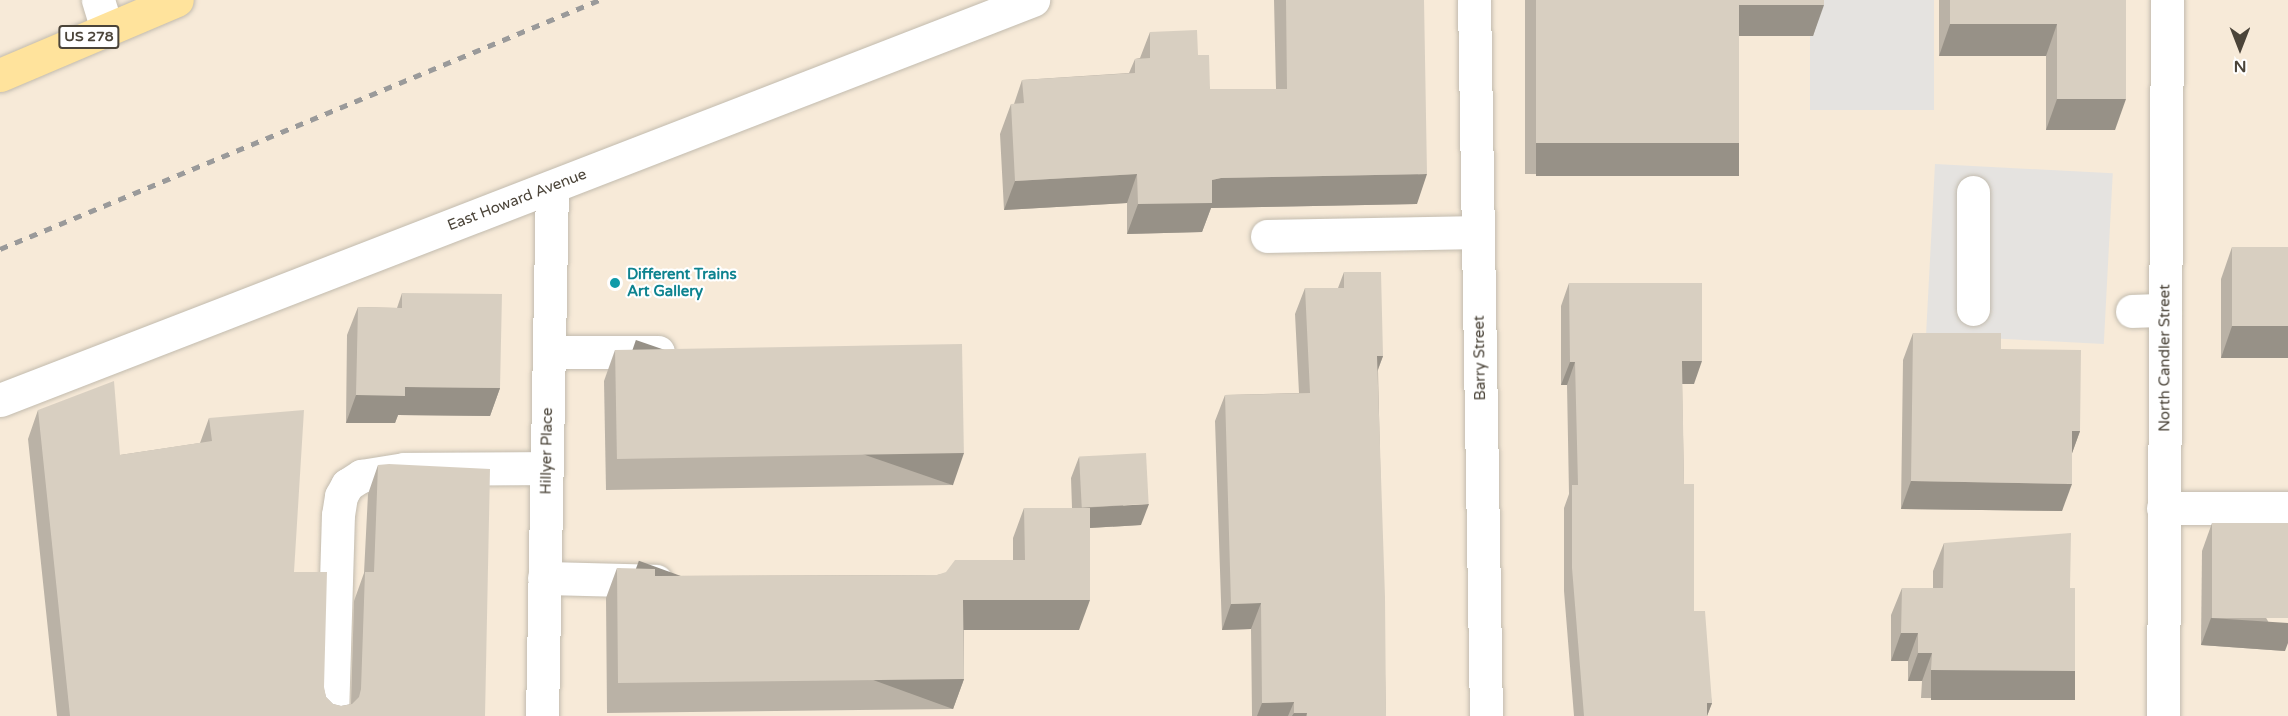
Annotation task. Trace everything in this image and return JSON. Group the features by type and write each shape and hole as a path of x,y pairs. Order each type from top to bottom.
{"main road":[{"name":"US 278","path":"0,75 102,15 177,0"}],"street":[{"name":"East Howard Avenue","path":"0,400 1033,0"},
{"name":"Barry Street","path":"1474,0 1486,716"},
{"name":"North Candler Street","path":"2163,716 2167,0"},
{"name":"Hillyer Place","path":"542,716 552,187"},
{"path":"1973,192 1973,309"},
{"path":"1267,236 1478,232"},
{"path":"2132,311 2165,310"},
{"path":"549,352 682,352"},
{"path":"332,716 338,515 341,496 347,485 361,476 404,469 546,468"},
{"path":"2163,508 2288,508"},
{"path":"544,578 689,581"}],"shaded area":[{"path":"0,0 2288,0 2288,716 0,716"},
{"path":"1810,0 1934,0 1934,110 1810,110"},
{"path":"1935,164 2113,173 2104,344 1926,335"}],"building":[{"path":"1286,0 1424,0 1427,174 1221,178 1212,180 1212,203 1138,204 1137,174 1015,181 1011,104 1024,103 1022,80 1135,73 1135,59 1150,58 1150,32 1197,30 1198,55 1209,55 1210,89 1287,89"},
{"path":"1536,0 1824,0 1824,5 1739,5 1739,143 1536,143"},
{"path":"1950,0 2126,0 2126,99 2057,99 2057,24 1950,24"},
{"path":"2232,247 2288,247 2288,326 2232,326"},
{"path":"1344,272 1381,272 1383,356 1377,356 1385,597 1386,716 1307,716 1307,713 1294,713 1294,702 1262,703 1261,603 1231,604 1225,395 1310,393 1305,288 1344,288"},
{"path":"1569,283 1702,283 1702,361 1682,361 1684,484 1694,484 1694,611 1705,611 1712,703 1707,703 1707,716 1584,716 1572,568 1572,485 1578,485 1575,362 1570,362"},
{"path":"402,293 502,294 500,388 405,387 405,396 356,395 358,307 402,308"},
{"path":"1913,333 2001,333 2001,349 2081,350 2080,431 2072,431 2072,484 1911,481"},
{"path":"962,344 964,453 617,459 615,350"},
{"path":"114,381 120,455 212,441 209,418 304,410 294,572 327,572 324,687 326,697 333,704 341,706 352,704 359,697 361,689 365,572 374,572 378,465 490,469 485,716 70,716 38,410"},
{"path":"1146,453 1149,504 1082,507 1079,457"},
{"path":"1024,508 1090,508 1090,600 963,600 964,679 618,683 617,568 655,569 655,576 937,575 946,572 955,560 1025,560"},
{"path":"2212,523 2288,523 2288,618 2212,618"},
{"path":"2071,533 2070,588 2075,588 2075,671 1931,670 1932,653 1918,653 1918,633 1901,633 1902,588 1943,588 1944,543"}],"railway":[{"path":"0,249 599,0"}],"place":[{"name":"Different Trains Art Gallery","path":"615,283"}]}
